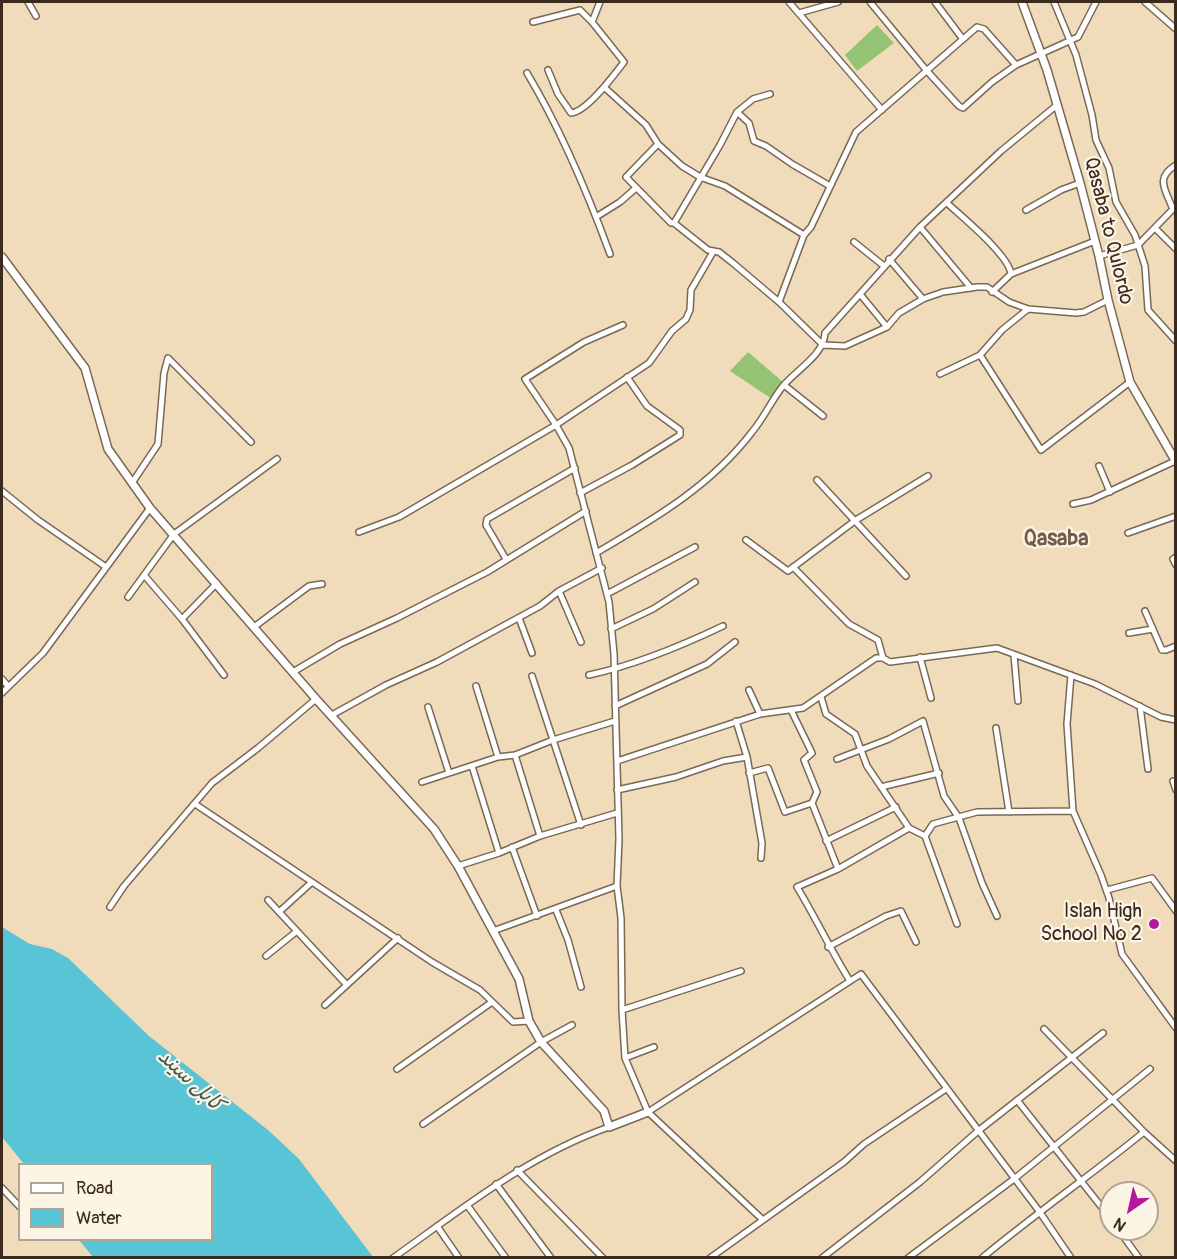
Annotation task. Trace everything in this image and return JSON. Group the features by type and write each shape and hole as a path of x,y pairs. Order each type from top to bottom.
{"street":[{"path":"28,2 36,16"},
{"path":"592,22 600,2"},
{"path":"789,2 882,111"},
{"path":"799,13 838,2"},
{"path":"870,2 927,71 958,106 963,108 992,82 1016,65 1078,37 1096,2"},
{"path":"935,2 962,38"},
{"name":"Qasaba to Qulordo","path":"1022,2 1057,105 1080,183 1130,382 1175,461"},
{"path":"1053,2 1070,41 1088,100 1096,140 1109,168 1116,202 1135,235 1145,266 1148,310 1176,341"},
{"path":"1145,2 1176,29"},
{"path":"533,22 579,10 592,22 624,62 604,87 578,112 571,113 558,94 548,70"},
{"path":"780,302 804,235 811,227 856,132 977,27 984,29 1016,65"},
{"path":"527,73 541,97 596,217 610,254"},
{"path":"604,87 646,125 658,144 682,166 700,177 726,186 804,235"},
{"path":"674,223 737,112 753,99 770,94"},
{"path":"596,553 678,503 712,476 753,432 784,386 823,345 825,333 889,260 920,227 1009,144 1057,105"},
{"path":"737,112 749,123 754,141 766,146 830,186"},
{"path":"658,144 626,177 672,223 708,250 719,252 780,302 823,345 845,346 887,327 899,313 923,298 943,292 987,287 1009,302 1028,309 1084,312 1108,300"},
{"path":"1099,256 1138,244 1174,206 1162,184 1167,170 1176,165"},
{"path":"1026,210 1061,190 1080,183"},
{"path":"596,217 620,202 636,188"},
{"path":"947,203 993,247 1010,267 1011,274"},
{"path":"920,227 970,288"},
{"path":"1155,228 1176,249"},
{"path":"992,292 1011,274 1095,241"},
{"path":"854,242 884,266"},
{"path":"359,532 399,517 556,425 649,363 672,331 686,319 690,310 691,291 713,252"},
{"path":"2,257 85,368 108,449 150,508 316,699 434,829 458,866 519,979 529,1022 541,1042 604,1111 609,1127"},
{"path":"889,260 923,298"},
{"path":"860,294 887,327"},
{"path":"940,375 980,355 1002,330 1028,309"},
{"path":"623,325 584,342 525,379 569,448 607,594 614,670 618,761 617,886 621,918 625,1058 648,1112 763,1220"},
{"path":"980,355 1041,450 1130,382"},
{"path":"132,483 158,444 164,373 168,357 250,442"},
{"path":"580,493 632,465 680,435 680,430 647,406 627,377"},
{"path":"784,386 823,416"},
{"path":"128,597 174,534 278,459"},
{"path":"1073,504 1110,492 1175,461"},
{"path":"1099,466 1110,492"},
{"path":"506,559 486,525 488,519 575,468"},
{"path":"746,540 786,571 856,520 928,476"},
{"path":"817,480 906,576"},
{"path":"2,491 38,520 106,567"},
{"path":"2,693 43,652 150,508"},
{"path":"293,672 340,644 487,572 586,511"},
{"path":"1128,533 1176,516"},
{"path":"607,594 695,547"},
{"path":"1176,557 1173,559 1176,565"},
{"path":"793,567 849,624 878,640 883,658"},
{"path":"332,715 519,618 540,606 559,591 602,568"},
{"path":"144,575 182,619 224,675"},
{"path":"611,629 653,609 695,582"},
{"path":"182,619 217,584"},
{"path":"254,627 309,586 322,584"},
{"path":"559,591 581,642"},
{"path":"1145,611 1162,650 1176,646"},
{"path":"519,618 532,653"},
{"path":"589,675 614,670 723,626"},
{"path":"1129,633 1153,629"},
{"path":"615,706 707,664 735,642"},
{"path":"618,761 760,714 803,708 876,658 883,658 890,662 997,648 1071,675 1161,717 1176,720"},
{"path":"1014,655 1018,701"},
{"path":"920,657 931,698"},
{"path":"1071,675 1067,724 1073,811 1107,890 1122,954 1176,1028"},
{"path":"532,676 581,825"},
{"path":"2,679 8,686"},
{"path":"476,686 498,757"},
{"path":"749,690 760,714"},
{"path":"821,697 826,714 855,734 867,766 909,828 925,836 957,924"},
{"path":"110,907 124,886 212,783 316,699"},
{"path":"1140,706 1148,768"},
{"path":"428,707 449,773"},
{"path":"791,710 812,753 804,760 816,792 812,802 838,869"},
{"path":"422,782 498,757 515,755 553,740 615,721"},
{"path":"736,721 750,773 762,843 761,858"},
{"path":"837,759 889,739 924,721 944,796 959,818 982,883 997,916"},
{"path":"996,728 1009,812"},
{"path":"515,755 540,836"},
{"path":"616,790 676,777 723,761 747,757"},
{"path":"472,766 499,854"},
{"path":"750,773 768,768 785,812 812,802"},
{"path":"881,787 939,773"},
{"path":"1173,782 1176,790"},
{"path":"195,804 432,962 480,990 513,1022 529,1022"},
{"path":"826,841 896,807"},
{"path":"925,836 933,824 977,813 1073,811"},
{"path":"458,866 499,854 540,836 617,813"},
{"path":"850,981 828,947 797,887 838,869 909,828"},
{"path":"512,847 537,916"},
{"path":"1107,890 1152,878 1176,911"},
{"path":"279,912 312,882"},
{"path":"493,931 617,886"},
{"path":"268,900 347,985"},
{"path":"556,910 568,940 581,987"},
{"path":"828,947 886,916 901,911 916,942"},
{"path":"266,956 297,932"},
{"path":"325,1005 398,938"},
{"path":"622,1010 741,971"},
{"path":"393,1257 517,1170 595,1132 648,1112 861,974 1071,1257"},
{"path":"397,1070 492,1002"},
{"path":"423,1124 541,1042 572,1025"},
{"path":"1044,1029 1144,1132 1176,1161"},
{"path":"822,1257 920,1182 978,1131 1102,1033"},
{"path":"625,1058 654,1047"},
{"path":"908,1257 1014,1179 1150,1069"},
{"path":"710,1257 844,1162 864,1144 946,1089"},
{"path":"1017,1100 1099,1203"},
{"path":"982,1257 1039,1211 1083,1182 1144,1132"},
{"path":"517,1170 603,1257"},
{"path":"496,1184 551,1257"},
{"path":"2,1188 18,1205"},
{"path":"467,1205 506,1257"},
{"path":"437,1226 459,1257"},
{"path":"1127,1241 1139,1257"}],"green space":[{"path":"877,25 894,43 857,71 845,55"},
{"path":"748,352 783,382 772,399 730,371"}],"water":[{"name":"کابل سيند","path":"2,927 30,944 52,949 68,958 149,1036 268,1130 299,1159 373,1257 93,1257 80,1241 213,1241 213,1163 23,1163 2,1137"}],"place":[{"name":"Islah High School No 2","path":"1154,924"}],"district":[{"name":"Qasaba","path":"1056,539"}]}
